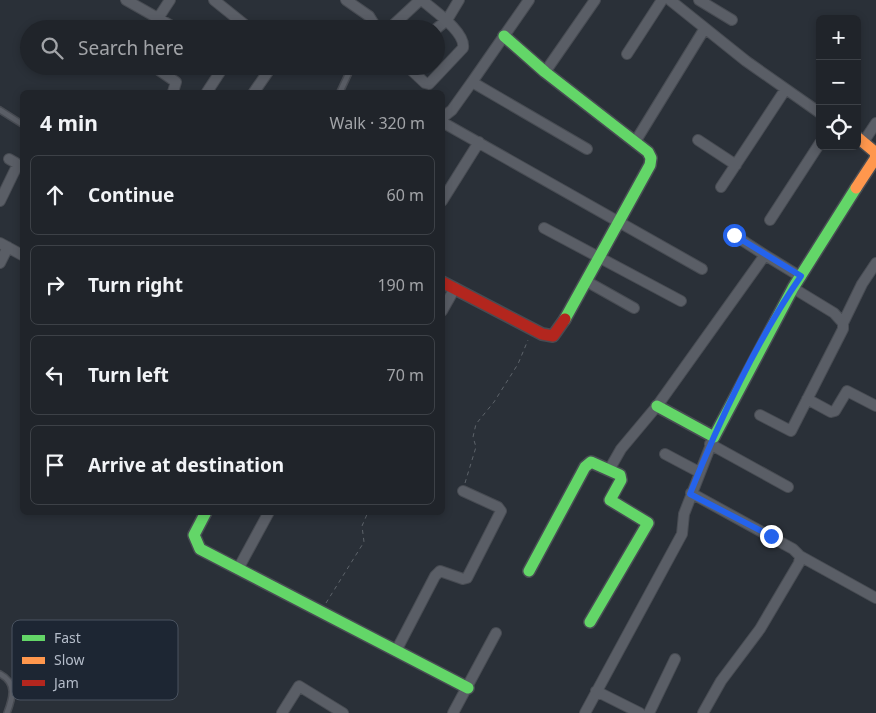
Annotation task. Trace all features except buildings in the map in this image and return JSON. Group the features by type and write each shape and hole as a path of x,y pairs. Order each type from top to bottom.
{"street":[{"path":"126,0 161,20"},
{"path":"158,18 170,0"},
{"path":"214,0 239,20"},
{"path":"346,0 369,16 371,20"},
{"path":"400,20 421,0 446,20 462,37 463,48 445,67"},
{"path":"446,20 459,0"},
{"path":"445,116 452,110 529,0"},
{"path":"545,72 595,0"},
{"path":"628,54 662,0"},
{"path":"670,0 785,90 816,110"},
{"path":"699,0 732,20"},
{"path":"635,142 705,28"},
{"path":"445,283 542,334 553,336 561,327 650,165 651,158 635,142 545,72 504,36"},
{"path":"166,75 176,82 174,90"},
{"path":"208,90 218,75"},
{"path":"255,90 266,75"},
{"path":"417,75 425,83 429,84 438,75"},
{"path":"472,82 587,149"},
{"path":"721,188 785,90"},
{"path":"585,713 682,534 683,519 690,494 712,441 754,356 793,288 875,159 876,153 867,144 876,123"},
{"path":"445,124 619,220 702,269"},
{"path":"698,140 736,165"},
{"path":"445,196 479,142"},
{"path":"770,220 816,149"},
{"path":"0,201 17,166 16,163 9,159"},
{"path":"544,228 600,256 681,301"},
{"path":"734,235 765,256 801,276"},
{"path":"0,263 4,245 20,254"},
{"path":"609,470 620,449 657,406 765,256"},
{"path":"760,415 791,431 843,329 843,323 862,284 876,263"},
{"path":"586,281 634,308"},
{"path":"445,306 455,288"},
{"path":"793,288 834,313 843,323"},
{"path":"807,399 834,411 847,391 876,406"},
{"path":"657,406 788,487"},
{"path":"665,454 699,472"},
{"path":"529,571 585,467 591,462 620,475 621,480 610,500 648,523 590,622"},
{"path":"396,651 434,576 440,571 444,571 463,579 467,578 501,511 498,507 463,491"},
{"path":"690,494 786,544 800,556 876,598"},
{"path":"204,515 193,535 193,541 200,550 468,688"},
{"path":"238,569 267,515"},
{"path":"703,713 720,681 760,629 799,563 800,556"},
{"path":"453,713 496,633"},
{"path":"650,713 676,659"},
{"path":"282,713 299,686 337,711"},
{"path":"596,691 640,713"}],"lane":[{"path":"341,90 348,75"},
{"path":"0,110 20,123"},
{"path":"0,674 9,679 12,686 7,713"}],"path":[{"path":"463,491 476,447 473,436 476,424 494,402 518,364 532,329"},
{"path":"320,612 364,542 362,526 367,515"}],"traffic: fast":[{"path":"504,36 545,72 648,152 651,158 650,165 565,319"},
{"path":"657,406 714,437 793,288 856,188"},
{"path":"529,571 585,467 591,462 620,475 621,480 610,500 648,523 590,622"},
{"path":"204,515 194,535 200,549 468,688"}],"traffic: slow":[{"path":"856,188 875,159 876,153 861,140"}],"traffic: jam":[{"path":"445,284 542,334 553,336 565,319"}],"route":[{"path":"734,235 765,256 770,257 801,276 754,356 710,444 690,494 771,536"}]}
